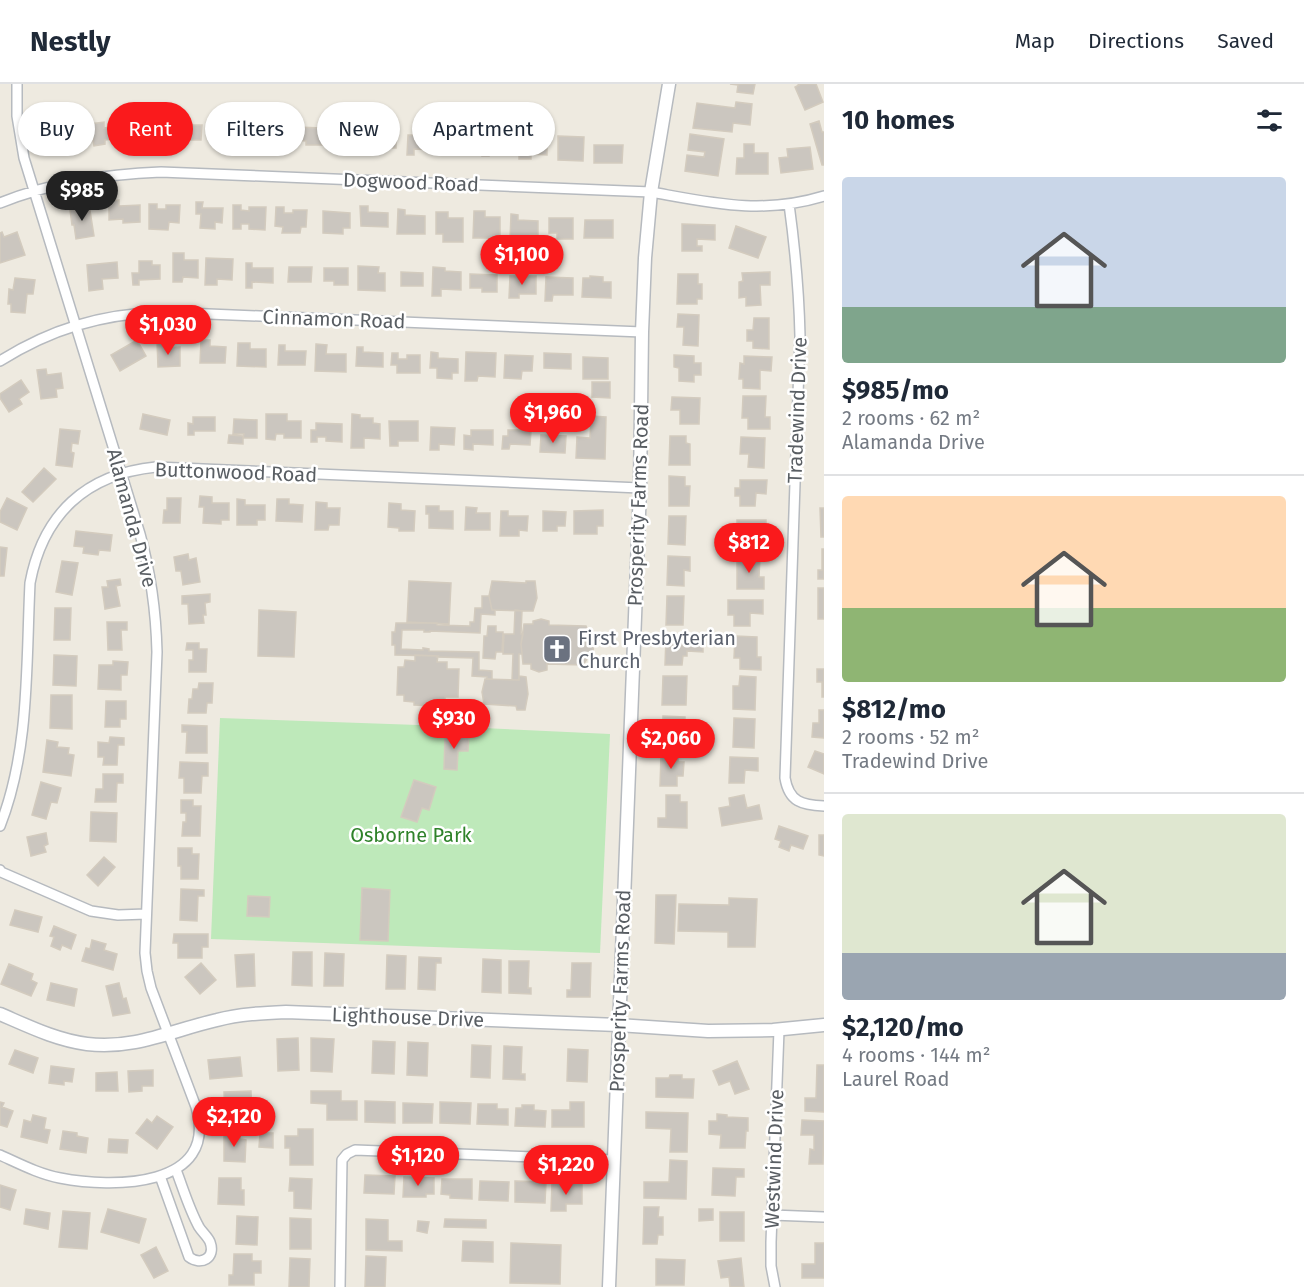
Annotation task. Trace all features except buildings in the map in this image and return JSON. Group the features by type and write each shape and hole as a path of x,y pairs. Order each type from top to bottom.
{"street":[{"name":"Alamanda Drive","path":"17,84 17,116 24,158 147,559 153,590 157,652 145,953 151,988 196,1107 200,1124 195,1149 176,1170"},
{"name":"Prosperity Farms Road","path":"609,1287 640,488 645,258 651,192 669,84"},
{"name":"Dogwood Road","path":"0,203 63,183 128,173 161,172 651,192 726,205 754,207 789,204 824,196"},
{"name":"Tradewind Drive","path":"789,204 795,246 800,336 785,777 786,786 795,799 803,804 824,806"},
{"name":"Cinnamon Road","path":"0,361 47,335 75,325 121,315 162,312 642,332"},
{"name":"Buttonwood Road","path":"0,826 20,754 24,723 30,583 39,548 55,520 74,500 104,480 121,473 156,467 640,488"},
{"path":"0,870 91,911 118,915 146,914"},
{"name":"Lighthouse Drive","path":"0,1014 49,1035 87,1044 118,1045 221,1019 286,1012 748,1032 824,1025"},
{"name":"Westwind Drive","path":"775,1287 771,1266 779,1030"},
{"path":"339,1287 342,1160 354,1150 613,1160"},
{"path":"0,1155 42,1173 85,1182 138,1181 176,1170 199,1227 210,1242 211,1250 209,1257 205,1260 199,1262 189,1257 160,1176"},
{"path":"772,1215 824,1217"}],"green space":[{"name":"Osborne Park","path":"220,718 610,734 600,953 211,939"}],"place":[{"name":"First Presbyterian Church","path":"557,649"}]}
